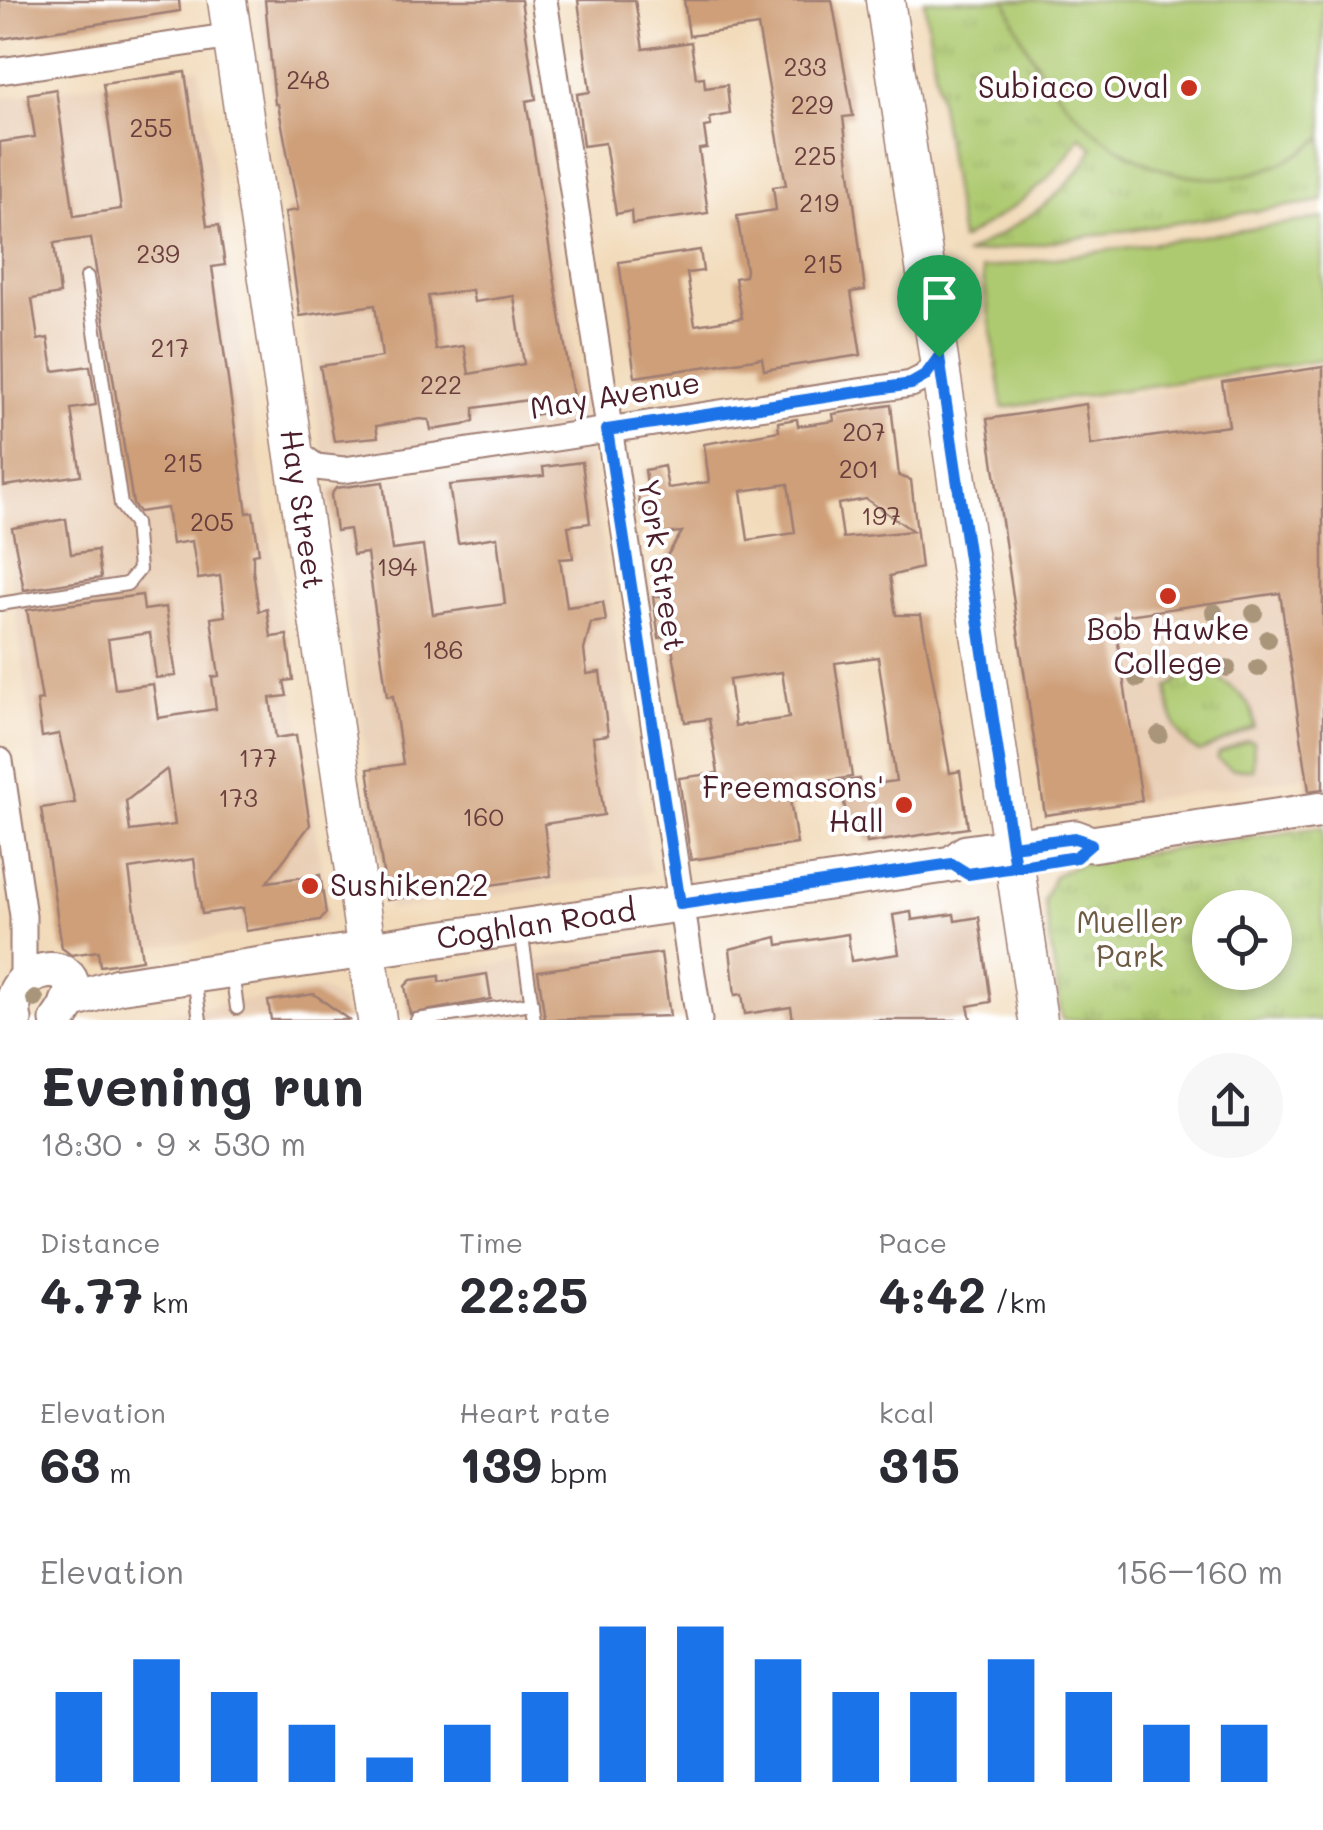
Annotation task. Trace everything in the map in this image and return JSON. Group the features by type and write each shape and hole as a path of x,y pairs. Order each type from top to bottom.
{"main road":[{"path":"885,0 1038,1020"},
{"name":"Hay Street","path":"230,18 377,1020"}],"street":[{"name":"York Street","path":"544,0 698,1020"},
{"path":"0,71 230,18"},
{"name":"May Avenue","path":"294,451 316,467 344,470 911,384 925,376 939,357"},
{"path":"0,761 23,916 28,998"},
{"name":"Coghlan Road","path":"28,998 952,864 966,853 1014,857 1075,838 1091,844 1323,810"}],"lane":[{"path":"0,604 126,584 140,570 135,522 121,505 87,276"},
{"path":"521,928 534,1020"},
{"path":"232,970 237,1008"},
{"path":"193,975 200,1020"},
{"path":"417,1020 532,1003"}],"shaded area":[{"path":"257,0 523,0 585,426 324,463"},
{"path":"199,68 329,921 79,958 63,948 0,503 0,98"},
{"name":"Bob Hawke College","path":"1323,366 1323,774 1046,814 985,417"},
{"path":"589,451 651,872 389,910 327,488"},
{"path":"661,941 673,1020 410,1020 404,978"},
{"path":"321,989 341,1003 344,1020 123,1020"}],"green space":[{"path":"924,0 1323,0 1323,201 964,255 1054,197 1093,148 1080,136 1043,183 961,240"},
{"name":"Subiaco Oval","path":"1006,0 1323,0 1323,137 1274,166 1226,178 1178,174 1133,157 1092,129 1057,92 1027,48"},
{"path":"1323,218 1323,360 1003,408 982,269"},
{"path":"1189,667 1221,680 1241,696 1249,706 1254,727 1200,752 1192,748 1175,725 1168,687 1179,680 1176,670"},
{"path":"1248,740 1254,742 1253,769 1232,769 1217,759 1219,753"},
{"name":"Mueller Park","path":"1323,827 1323,1020 1062,1020 1044,900 1054,876 1081,863"}],"building":[{"path":"0,0 179,0 180,11 0,39"},
{"path":"265,0 521,0 536,99 526,101 575,409 531,415 528,400 474,408 474,421 464,425 431,430 429,420 420,419 376,426 378,437 334,441 320,366 382,357 375,305 300,316 285,212 298,210 275,104","holes":["472,290 474,302 514,296 524,364 469,374 464,346 436,350 428,296"]},
{"path":"578,0 635,0 643,49 691,42 696,78 704,77 705,88 727,85 730,114 710,118 711,126 704,127 707,148 699,149 708,213 632,224 631,211 616,214 605,143 583,146 577,94 590,92"},
{"path":"684,0 832,0 853,116 843,117 865,290 851,292 861,355 764,370 762,358 635,377 619,262 700,250 703,271 687,273 695,325 742,318 735,278 745,276 746,270 737,216 776,210 773,187 786,185 758,26 689,36"},
{"path":"185,72 207,226 219,225 225,265 212,267 247,513 253,512 259,553 253,554 253,571 259,611 267,609 271,637 287,635 293,680 284,681 287,696 270,698 276,738 296,735 310,825 267,882 320,875 326,913 320,920 246,931 243,908 202,914 194,859 129,869 142,960 100,966 98,951 71,955 62,948 41,808 75,803 59,734 42,737 37,701 42,700 27,610 142,595 144,610 166,607 176,676 156,678 150,633 108,639 115,689 153,684 158,718 216,709 212,677 219,676 211,618 225,616 220,576 198,579 192,541 172,544 167,508 139,512 133,504 91,238 54,243 60,294 32,299 38,340 48,338 53,371 90,366 96,405 71,409 81,475 4,486 0,142 35,137 28,94 56,89 74,216 121,209 103,84","holes":["167,769 175,825 130,831 126,801"]},
{"name":"Bob Hawke College","path":"1323,367 1323,789 1309,791 1280,593 1114,617 1142,801 1045,815 987,419 1086,404 1091,445 1229,426 1222,382"},
{"path":"891,405 899,476 911,480 921,568 890,576 896,615 921,615 950,773 960,771 968,828 867,843 864,825 848,827 841,782 859,779 860,786 896,781 878,657 835,663 852,777 788,787 797,844 691,860 679,778 718,773 709,719 685,722 670,636 659,638 653,597 662,596 658,570 682,532 661,534 657,510 641,512 638,494 648,492 645,470 664,466 668,488 709,482 704,444 779,431 778,422 797,419 798,426 834,421 833,414","holes":["788,484 795,533 748,540 741,491","866,499 913,531 843,538 838,504","782,672 789,718 735,726 729,680"]},
{"path":"582,462 590,523 568,526 573,558 560,559 567,607 603,602 606,621 591,623 584,650 587,674 600,672 608,735 593,737 604,815 544,824 551,876 387,900 368,769 403,764 393,696 387,697 367,553 353,555 349,529 336,531 331,495 336,488 383,482 392,550 423,546 433,614 505,604 497,537 458,543 449,485 544,476 543,467"},
{"path":"66,519 71,554 97,550 101,578 24,590 12,528"},
{"path":"911,912 912,920 954,914 955,921 979,917 991,1002 968,1006 971,1020 793,1020 791,1007 745,1014 742,994 735,995 730,949 777,937 778,945 848,934 851,961 899,954 893,915"},
{"path":"661,953 670,1016 545,1020 538,971"},
{"path":"487,974 491,999 410,1014 405,986 411,980 439,976 439,982"},
{"path":"314,994 349,1020 271,1020 268,1001"}],"place":[{"name":"Subiaco Oval","path":"1189,88"},
{"name":"Bob Hawke College","path":"1168,596"},
{"name":"Freemasons' Hall","path":"904,805"},
{"name":"Sushiken22","path":"310,886"}],"route":[{"path":"939,357 925,376 911,384 607,430 680,904 952,864 968,874 1015,867 1012,846 1075,838 1091,844 1076,857 1015,867 939,357"}]}
